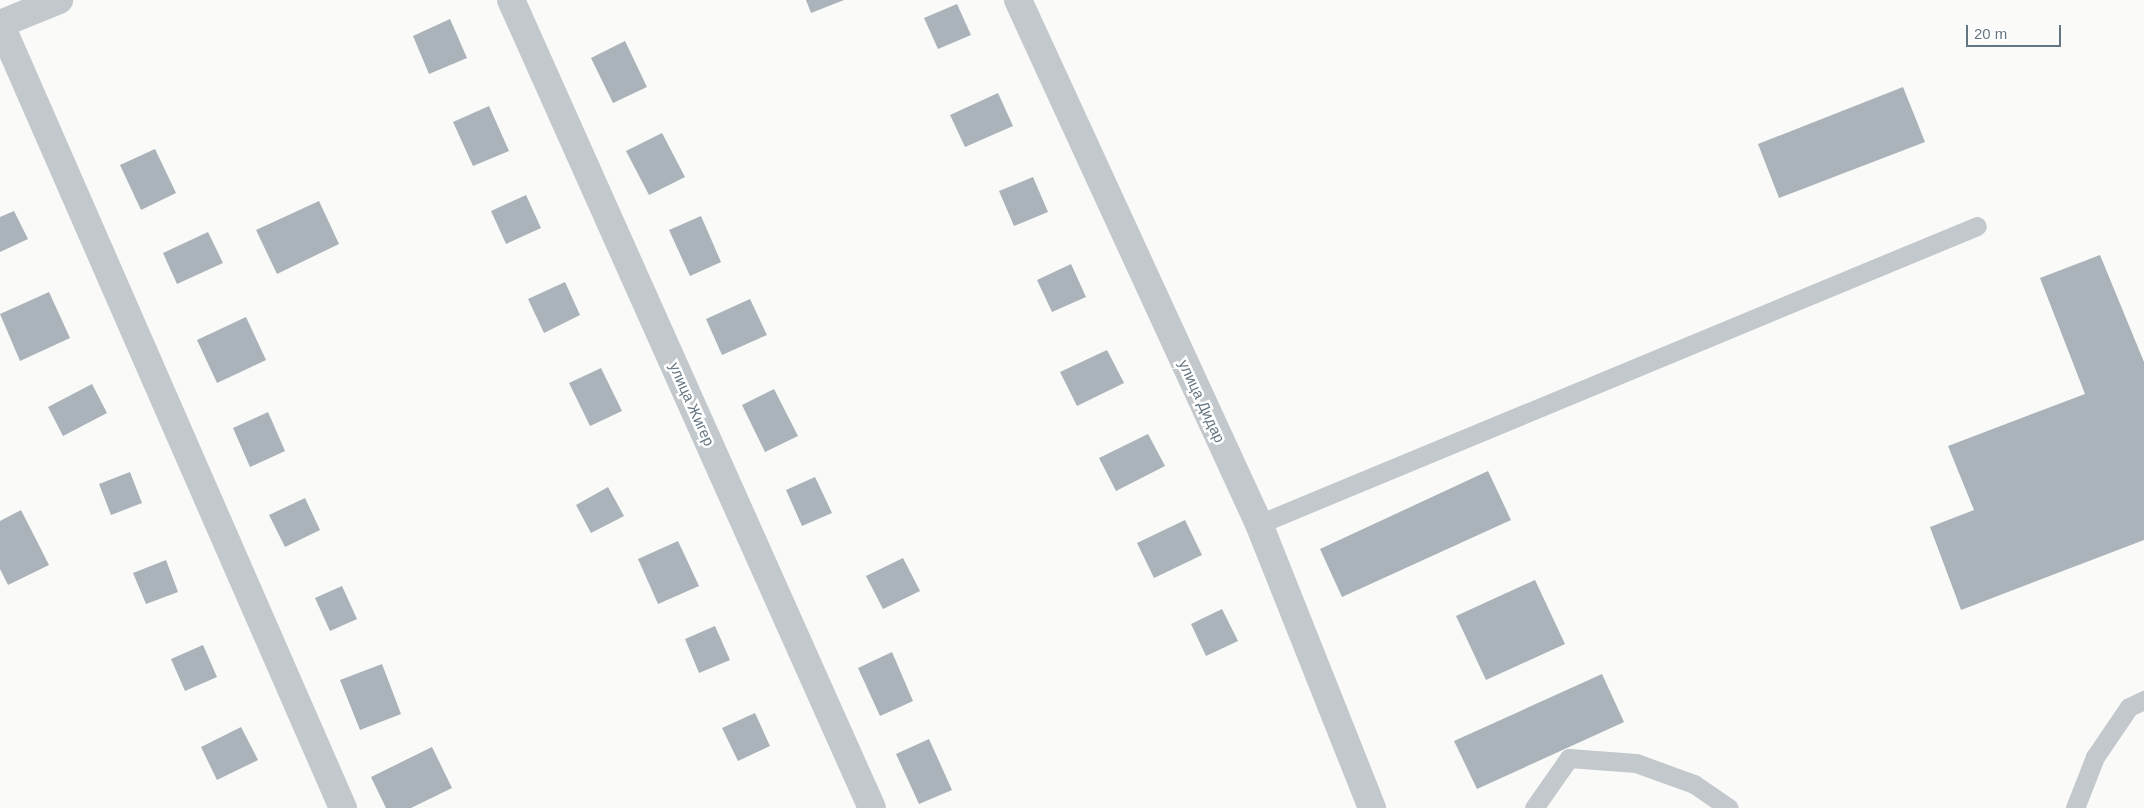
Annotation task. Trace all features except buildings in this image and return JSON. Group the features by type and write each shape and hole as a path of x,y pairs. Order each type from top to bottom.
{"street":[{"path":"59,0 0,23 344,808"},
{"name":"улица Жигер","path":"511,0 872,808"},
{"name":"улица Дидар","path":"1018,0 1258,524 1372,808"}],"lane":[{"path":"1258,524 1977,226"},
{"path":"2075,808 2095,757 2129,707 2144,700"},
{"path":"1534,808 1569,758 1636,763 1694,784 1729,808"}]}
